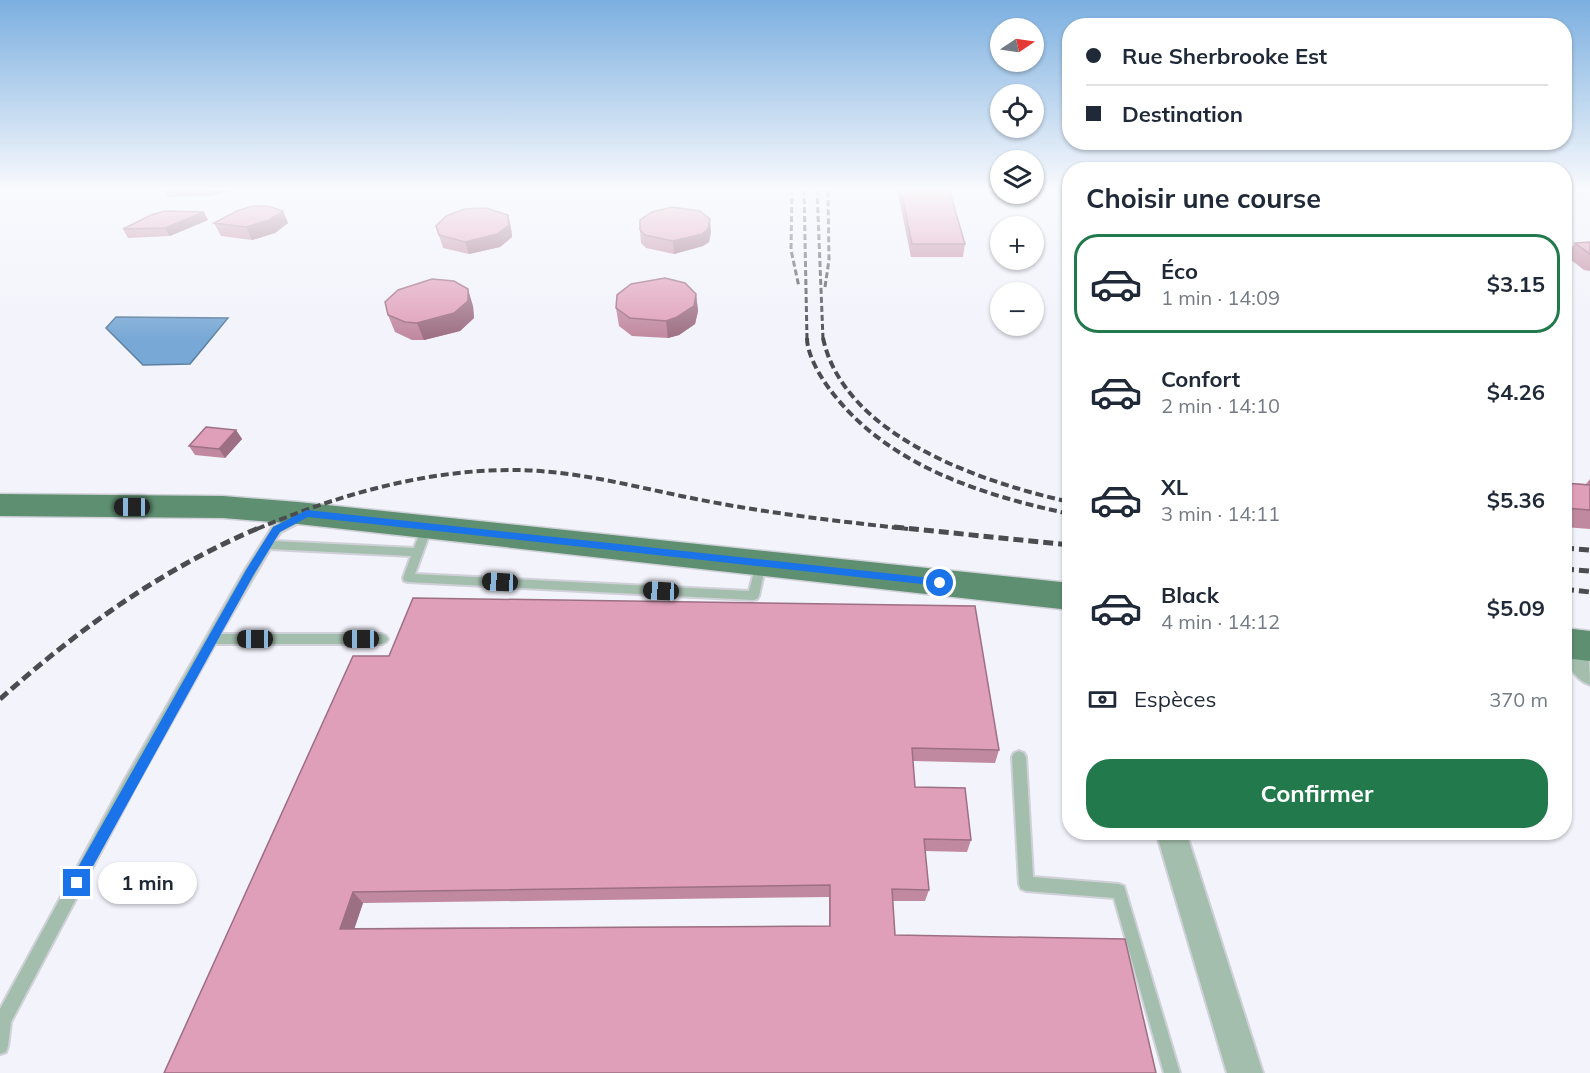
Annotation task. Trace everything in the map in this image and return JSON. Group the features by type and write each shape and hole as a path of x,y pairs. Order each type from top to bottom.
{"main road":[{"path":"0,506 223,507 307,514 422,539 761,563 1062,596"}],"street":[{"path":"1575,644 1590,674"},
{"path":"1173,840 1245,1073"}],"lane":[{"path":"0,1046 3,1020 8,1010 129,785 267,545 277,529 307,514"},
{"path":"267,545 422,539 408,578 753,596 761,563"},
{"path":"213,639 382,639"},
{"path":"1018,757 1026,884 1119,891 1172,1073"}],"water":[{"path":"116,317 228,318 190,364 143,365 106,328"}],"building":[{"path":"454,239 477,239 465,242"},
{"path":"911,239 964,239 965,244 912,244"},
{"path":"1590,242 1590,254 1575,243"},
{"path":"665,278 685,283 696,294 694,306 666,321 630,318 616,308 617,295 631,284"},
{"path":"432,279 454,281 468,289 468,301 454,313 417,323 405,322 388,315 385,302 398,290"},
{"path":"206,427 236,430 219,449 189,446"},
{"path":"1572,484 1590,485 1590,510 1572,509"},
{"path":"413,598 975,606 999,750 912,748 915,787 965,788 971,840 924,839 929,890 892,889 895,935 1125,939 1156,1073 164,1073 353,656 389,656","holes":["830,885 830,926 340,929 353,892"]}],"railway":[{"path":"791,239 791,250 799,287"},
{"path":"805,239 807,339"},
{"path":"819,239 823,339"},
{"path":"825,287 829,260 829,239"},
{"path":"807,338 812,359 827,386 854,417 880,439 908,458 971,487 1062,512"},
{"path":"823,338 836,373 858,403 888,428 922,450 960,468 1036,494 1062,500"},
{"path":"257,529 319,505 382,487 446,474 512,470 582,476 749,508 908,529"},
{"path":"0,699 60,648 123,602 190,561 261,527"},
{"path":"894,527 1062,544"},
{"path":"1572,549 1590,550"},
{"path":"1572,570 1590,571"},
{"path":"1572,590 1590,592"}],"route":[{"path":"77,883 129,785 157,740 249,573 277,529 307,514 940,583"}]}
